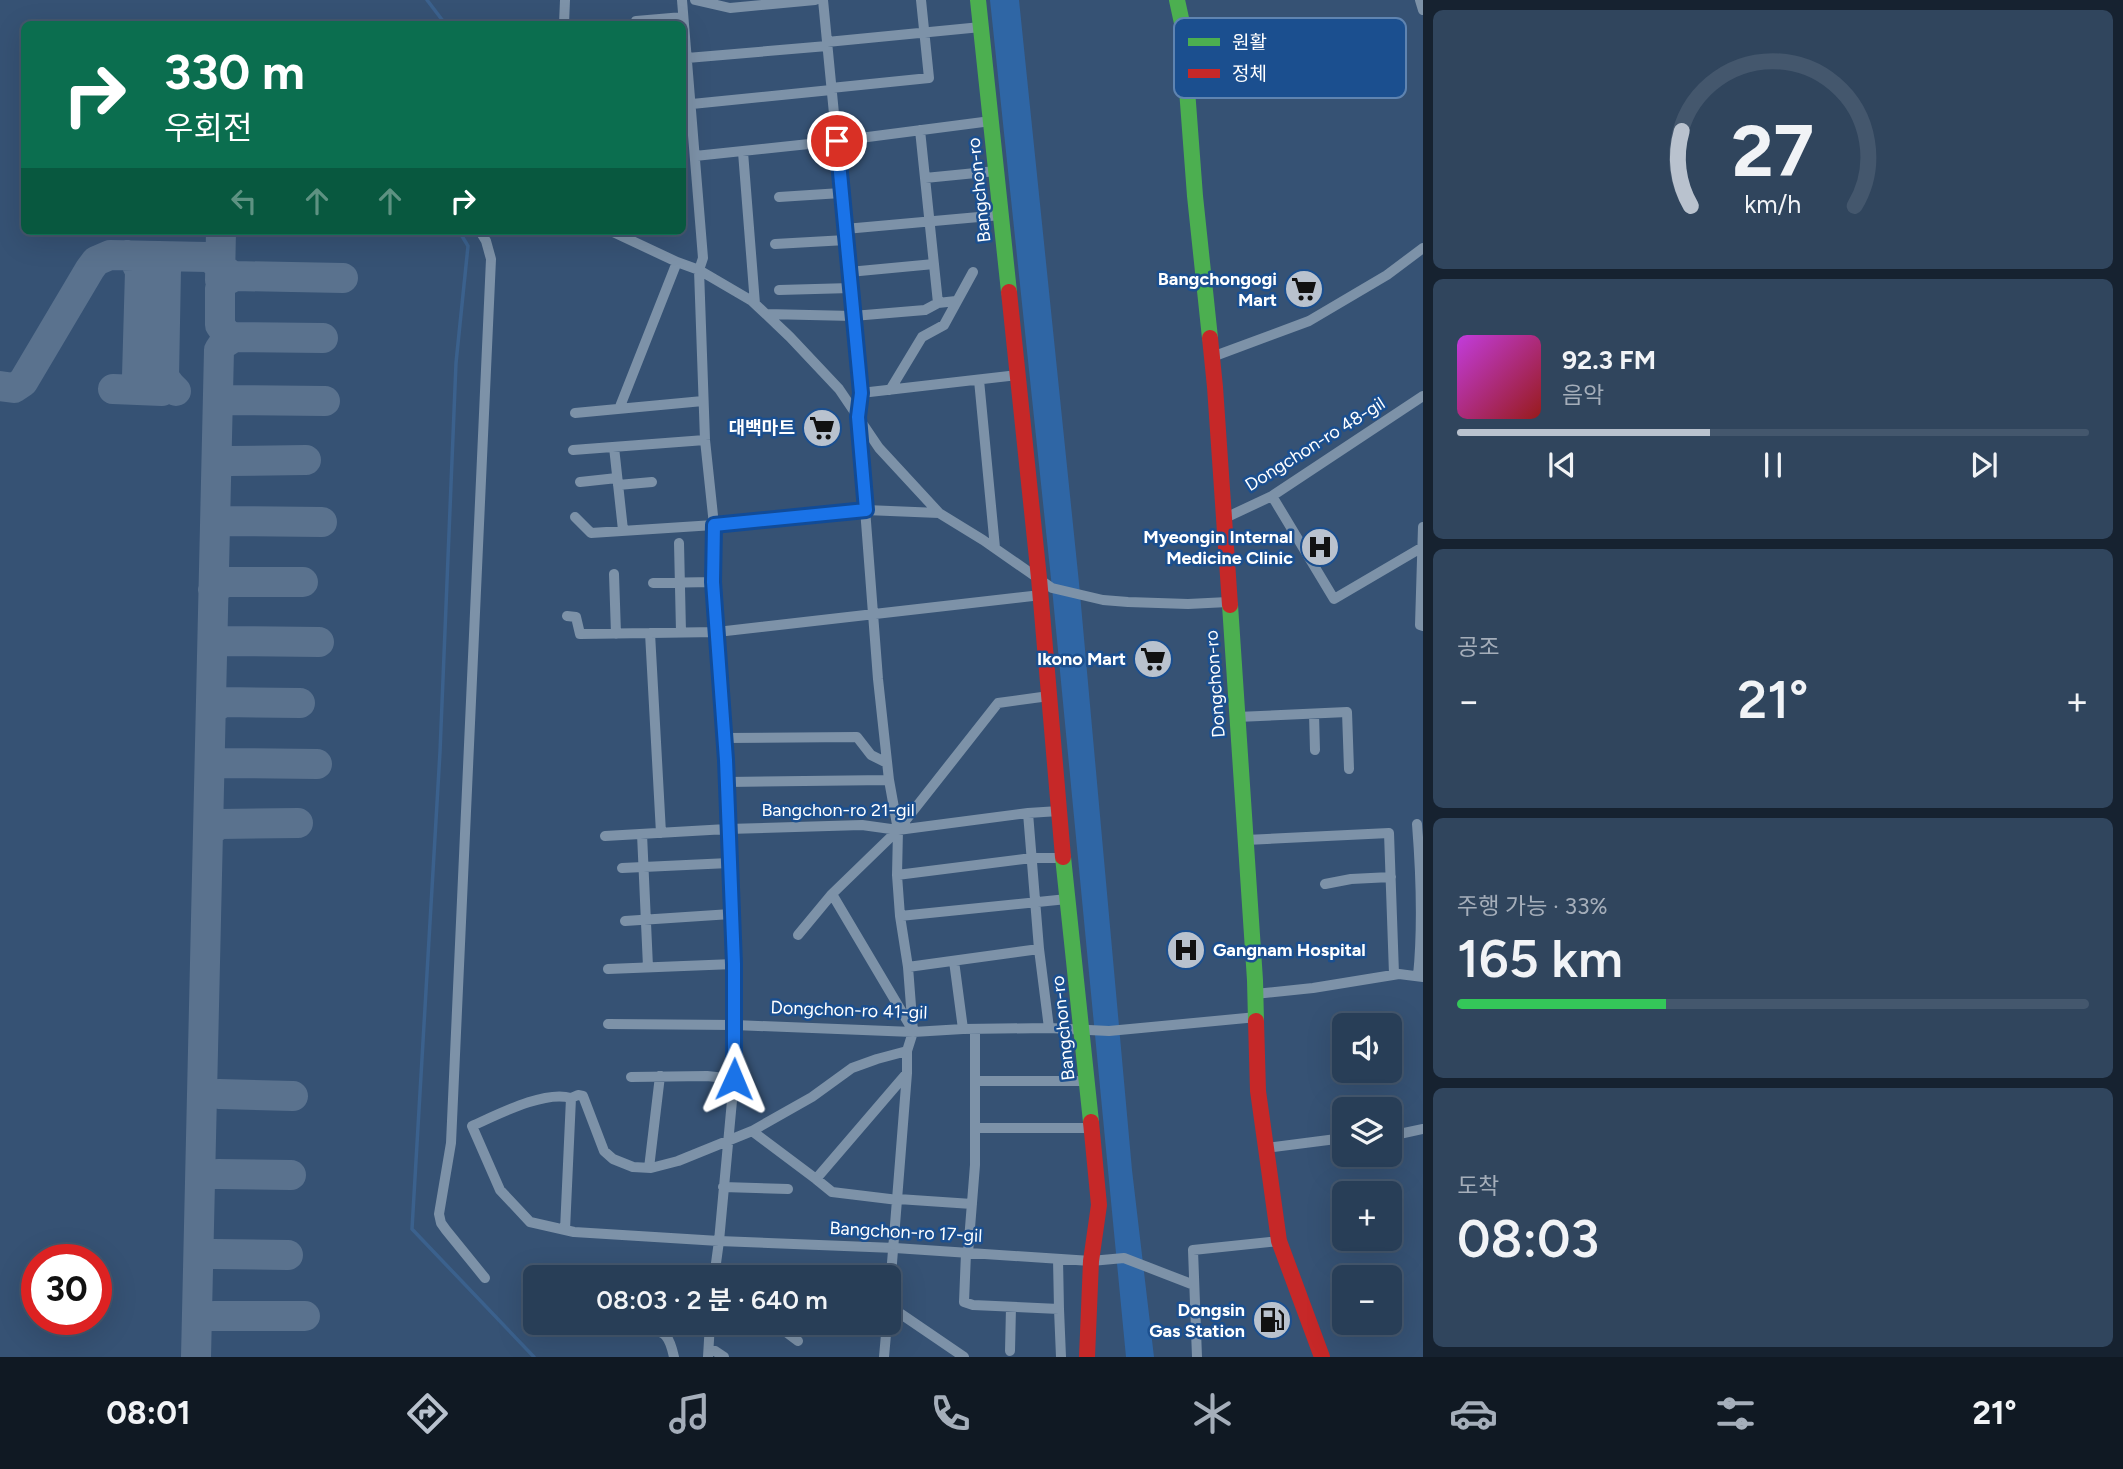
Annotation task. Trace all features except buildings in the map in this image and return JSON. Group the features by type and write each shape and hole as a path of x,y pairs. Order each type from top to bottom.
{"main road":[{"name":"Bangchon-ro","path":"978,0 1041,595 1063,858 1092,1128 1098,1205 1091,1261 1087,1357"},
{"name":"Dongchon-ro","path":"1177,0 1181,18"},
{"name":"Dongchon-ro","path":"1188,98 1212,357 1246,840 1257,1017 1258,1091 1279,1241 1322,1357"}],"street":[{"path":"564,21 565,0"},
{"path":"682,0 683,21"},
{"path":"695,0 730,8 815,0"},
{"path":"823,0 861,393 858,417 887,763 898,830 900,916 908,967 913,1032 907,1051 893,1265"},
{"path":"687,104 929,78 921,0"},
{"path":"1420,0 1423,10"},
{"path":"636,21 683,17"},
{"path":"687,58 981,27"},
{"path":"686,48 687,104 695,156 704,258 699,270 703,401 714,525 713,582 725,738 734,964 734,1079 716,1265"},
{"path":"695,156 991,121"},
{"path":"920,130 938,303"},
{"path":"743,152 755,304"},
{"path":"925,178 996,171"},
{"path":"779,197 842,193"},
{"path":"775,244 1001,215"},
{"path":"482,235 491,259 452,1127 439,1214 441,1223 485,1278"},
{"path":"620,235 699,270 755,304 839,389 879,448 939,513 1052,588 1102,600 1188,604 1228,601"},
{"path":"1212,357 1310,321 1387,275 1423,248"},
{"path":"619,409 677,262"},
{"path":"849,272 934,264"},
{"path":"890,390 922,337 944,325 973,272"},
{"path":"779,290 851,288"},
{"path":"766,314 853,316 925,310 938,303 956,301"},
{"path":"861,393 1018,375"},
{"path":"979,380 995,548"},
{"name":"Dongchon-ro 48-gil","path":"1223,519 1272,496 1423,396"},
{"path":"575,413 703,401"},
{"path":"573,450 705,440"},
{"path":"614,447 623,530"},
{"path":"580,482 652,482"},
{"path":"1272,496 1334,599 1421,548"},
{"path":"575,517 591,533 714,525 866,510 939,513"},
{"path":"1423,527 1420,625 1423,626"},
{"path":"679,543 681,632"},
{"path":"614,573 616,634"},
{"path":"653,583 713,582"},
{"path":"566,616 576,617 580,634 717,632 1041,595"},
{"path":"650,634 661,833"},
{"path":"798,935 832,894 898,830 998,703 1049,696"},
{"path":"1237,718 1347,712 1349,769"},
{"path":"1314,714 1315,750"},
{"path":"725,738 857,737 872,755 887,763"},
{"path":"727,782 889,780"},
{"name":"Bangchon-ro 21-gil","path":"605,835 862,825 898,830 1059,811"},
{"path":"1028,813 1039,949 1049,1028"},
{"path":"1255,994 1394,975 1420,976 1417,824"},
{"path":"1246,840 1389,832 1394,975"},
{"path":"642,834 648,967"},
{"path":"897,875 1032,858 1063,858"},
{"path":"622,868 729,863"},
{"path":"1325,884 1351,879 1391,877"},
{"path":"832,894 913,1032"},
{"path":"900,916 1067,899"},
{"path":"625,921 731,914"},
{"path":"908,967 1039,949"},
{"path":"954,961 969,1029 975,1081 972,1204 964,1302 973,1305 1059,1309"},
{"path":"608,969 734,964"},
{"name":"Dongchon-ro 41-gil","path":"608,1024 735,1024 913,1032 1049,1028 1109,1031 1257,1017"},
{"path":"452,1127 472,1126 533,1101 563,1095 571,1098 583,1096 604,1151 613,1159 633,1167 649,1168 678,1161 752,1131 812,1097 852,1069 907,1051"},
{"path":"816,1179 907,1073"},
{"path":"649,1168 660,1076"},
{"path":"631,1077 707,1076 734,1079"},
{"path":"975,1081 1088,1081"},
{"path":"565,1230 571,1098"},
{"name":"Bangchon-ro 17-gil","path":"472,1126 500,1191 510,1203 530,1222 565,1230 1091,1261 1124,1258 1194,1285"},
{"path":"975,1128 1092,1128"},
{"path":"1402,1133 1423,1129"},
{"path":"752,1131 832,1192 972,1204"},
{"path":"1266,1148 1332,1140"},
{"path":"723,1186 788,1189"},
{"path":"1197,1357 1193,1250 1279,1241"},
{"path":"1058,1259 1061,1357"},
{"path":"1010,1351 1011,1307"},
{"path":"901,1314 964,1357"},
{"path":"664,1335 674,1357"},
{"path":"710,1335 709,1353 715,1351 724,1357"},
{"path":"790,1335 798,1341"},
{"path":"884,1357 886,1335"}],"shaded area":[{"path":"990,0 1019,0 1079,583 1132,1170 1154,1357 1126,1357 1052,588"}],"waterway":[{"path":"427,0 443,21"},
{"path":"461,235 468,246 456,363 440,752 412,1229 534,1357"}],"taxiway":[{"path":"220,280 221,235"},
{"path":"0,386 14,388 23,382 90,269 96,261 110,255 207,257 235,276 343,278"},
{"path":"128,255 134,259 140,271 137,376 144,387 152,390"},
{"path":"158,256 164,261 166,269 164,377 176,391"},
{"path":"235,276 225,281 220,288 220,325 227,335 323,338"},
{"path":"196,1357 219,350 234,337"},
{"path":"113,389 162,391"},
{"path":"229,400 325,401"},
{"path":"217,468 229,461 306,460"},
{"path":"225,521 322,522"},
{"path":"213,590 225,582 303,582"},
{"path":"223,641 319,642"},
{"path":"211,710 223,702 300,703"},
{"path":"221,763 317,764"},
{"path":"209,831 220,824 298,823"},
{"path":"219,1094 293,1096"},
{"path":"218,1174 291,1175"},
{"path":"214,1254 288,1255"},
{"path":"214,1316 305,1316"}],"traffic: fast":[{"path":"978,0 1009,292"},
{"path":"1177,0 1181,18"},
{"path":"1188,98 1210,338"},
{"path":"1230,605 1256,1021"},
{"path":"1063,857 1091,1122"}],"traffic: jam":[{"path":"1009,292 1039,578 1063,857"},
{"path":"1210,338 1230,605"},
{"path":"1256,1021 1258,1091 1279,1241 1322,1357"},
{"path":"1087,1357 1091,1261 1099,1205 1091,1122"}],"place":[{"name":"Bangchongogi Mart","path":"1304,289"},
{"name":"대백마트","path":"822,428"},
{"name":"Myeongin Internal Medicine Clinic","path":"1320,547"},
{"name":"Ikono Mart","path":"1153,659"},
{"name":"Gangnam Hospital","path":"1186,950"},
{"name":"Dongsin Gas Station","path":"1272,1320"}],"route":[{"path":"734,1079 734,964 726,760 713,582 714,525 866,510 858,417 861,393 837,141"}]}
